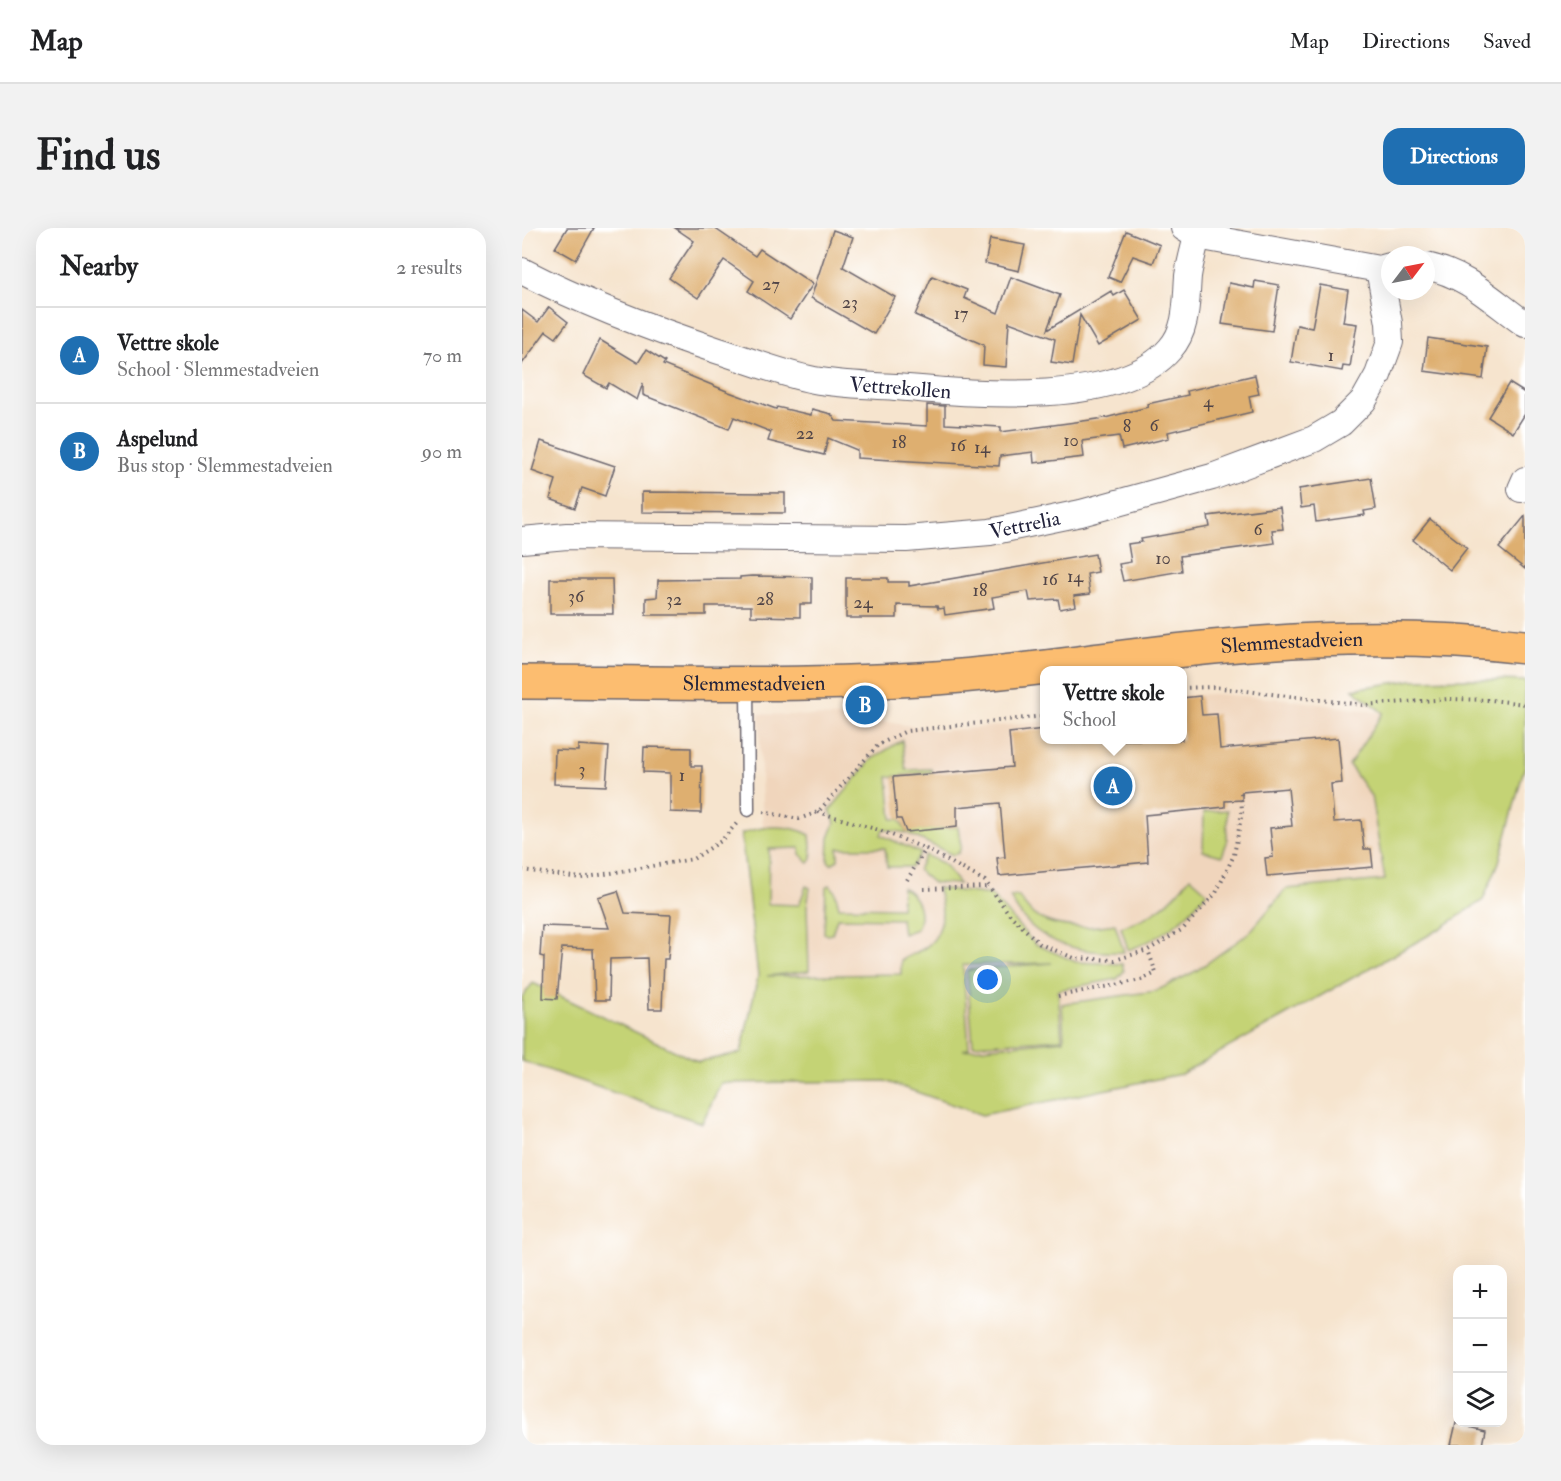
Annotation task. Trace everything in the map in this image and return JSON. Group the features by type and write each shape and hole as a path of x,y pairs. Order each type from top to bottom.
{"main road":[{"name":"Slemmestadveien","path":"1043,666 1204,648 1313,641 1398,639 1525,647"},
{"name":"Slemmestadveien","path":"522,682 927,679 1040,666"}],"street":[{"path":"1190,232 1381,267"},
{"name":"Vettrekollen","path":"522,271 689,341 767,368 814,380 969,394 1064,391 1092,387 1131,375 1169,351 1183,323 1188,299 1190,232"},
{"path":"1435,268 1459,275 1471,282 1525,324"},
{"name":"Vettrelia","path":"522,540 567,536 906,539 990,532 1092,510 1212,477 1314,440 1341,423 1364,400 1378,375 1390,342 1387,300"}],"lane":[{"path":"747,682 748,810"}],"path":[{"path":"1187,688 1213,687 1363,705 1450,699 1525,704"},
{"path":"522,870 581,878 693,859 720,841 748,810 799,819 818,812 878,745 906,731 1040,716"},
{"path":"818,812 882,831 926,849 985,881 1010,915 1040,944 1074,958 1114,960 1148,950 1183,929 1216,893 1234,855 1242,812 1241,794"},
{"path":"907,880 926,849"},
{"path":"924,889 989,887"},
{"path":"1058,996 1156,973 1148,950"}],"shaded area":[{"path":"1215,694 1284,699 1383,713 1525,765 1499,862 1483,900 1438,930 1181,1074 982,1115 885,1081 758,1082 758,976 742,838 763,829 759,714 864,718 940,731 1040,722 1040,744 1187,744 1187,696"}],"green space":[{"path":"1412,680 1525,681 1525,765 1499,862 1483,900 1438,930 1181,1074 982,1115 885,1081 721,1083 702,1123 522,1061 522,997 533,983 698,1062 741,1053 758,976 741,834 776,827 794,829 810,835 812,858 809,863 800,854 800,848 769,849 768,904 799,905 806,886 810,888 807,906 809,971 767,976 901,974 901,960 923,949 936,937 942,913 937,888 991,895 1035,944 1076,962 1122,964 1124,971 1117,979 1058,990 1062,1039 973,1045 967,970 1052,963 963,965 969,1048 963,1050 1064,1040 1062,1004 1156,991 1196,971 1249,933 1286,889 1385,880 1371,796 1349,765 1383,713 1353,689"},
{"path":"902,740 906,770 931,769 933,772 888,777 892,819 899,819 906,831 958,827 961,846 959,853 953,855 907,833 883,829 881,835 921,853 911,867 887,867 885,848 838,848 838,860 831,864 828,861 829,838 835,823 830,810 872,759"},
{"path":"1227,810 1227,842 1222,856 1203,851 1204,812"},
{"path":"925,855 943,863 959,884 933,883 918,870"},
{"path":"1190,877 1207,892 1199,902 1162,934 1128,950 1121,927 1142,919 1160,908"},
{"path":"830,885 835,891 839,907 901,908 902,887 912,895 918,905 920,917 917,929 903,934 901,919 837,918 832,934 827,935 824,933 826,887"},
{"path":"1018,896 1034,915 1053,923 1084,927 1115,924 1124,952 1074,948 1044,935 1019,913 1010,897"}],"building":[{"path":"567,228 594,228 576,260 555,248"},
{"path":"675,228 714,228 755,256 760,249 813,284 790,319 748,291 754,281 724,260 698,298 669,278 694,241"},
{"path":"833,230 853,237 843,267 895,297 874,334 811,298"},
{"path":"1126,231 1160,245 1153,263 1133,256 1120,282 1108,277"},
{"path":"990,239 1025,245 1019,271 985,263"},
{"path":"932,276 967,290 964,298 998,313 1011,277 1060,295 1047,330 1111,291 1114,296 1124,290 1142,320 1098,346 1080,315 1072,365 1051,362 1055,339 1009,322 1006,367 983,365 984,345 915,315"},
{"path":"1255,281 1279,285 1272,331 1222,324 1229,283 1254,288"},
{"path":"1320,285 1348,290 1343,322 1357,324 1350,367 1343,366 1342,371 1291,362 1297,325 1312,328"},
{"path":"549,307 568,322 556,338 546,331 522,364 522,310 538,322"},
{"path":"1428,338 1487,347 1483,379 1424,371"},
{"path":"600,340 638,363 646,350 665,362 663,365 729,392 776,409 777,407 811,415 812,409 831,414 836,421 927,426 927,405 945,406 945,424 1001,427 1001,432 1105,418 1148,407 1147,404 1188,395 1187,391 1255,375 1259,394 1249,396 1252,412 1168,432 1169,438 1122,449 1119,436 1082,441 1084,457 1034,463 1033,452 1000,456 999,466 857,458 857,450 828,438 824,455 768,441 771,432 734,417 729,429 643,395 643,383 637,400 609,383 606,388 583,375"},
{"path":"1509,383 1525,393 1525,414 1513,433 1488,417"},
{"path":"541,441 615,466 605,496 582,488 575,508 550,499 556,480 532,471"},
{"path":"1371,478 1376,509 1364,511 1365,515 1316,522 1314,506 1301,508 1299,489"},
{"path":"642,492 785,493 785,513 642,512"},
{"path":"1280,507 1283,529 1272,530 1274,543 1180,556 1182,571 1123,581 1119,564 1131,562 1128,544 1142,542 1141,539 1210,527 1208,516"},
{"path":"1525,516 1525,569 1499,548"},
{"path":"1430,519 1467,548 1450,570 1413,540"},
{"path":"1095,554 1098,572 1087,574 1090,594 1074,596 1076,606 1060,609 1058,599 1030,601 1028,591 992,597 994,608 945,615 944,608 938,609 937,606 897,605 897,618 846,618 846,578 888,578 888,582 909,582 909,586"},
{"path":"740,577 812,577 812,604 800,604 800,617 751,616 751,606 706,606 706,615 646,615 646,598 657,597 658,580 740,579"},
{"path":"550,579 612,579 613,614 550,614"},
{"path":"1200,696 1202,715 1217,714 1220,749 1338,738 1342,783 1331,784 1334,822 1361,820 1364,849 1371,849 1373,867 1267,876 1265,858 1273,857 1270,828 1292,826 1288,788 1242,792 1242,800 1225,801 1225,807 1145,815 1148,862 999,876 997,858 1005,857 1000,803 957,807 957,827 906,832 901,819 897,819 893,777 1012,767 1009,733 1040,729 1040,744 1187,744 1187,697"},
{"path":"578,745 609,747 606,786 554,784 555,750 578,751"},
{"path":"644,747 691,748 691,766 702,766 701,813 670,812 670,773 643,772"},
{"path":"618,891 625,913 671,915 668,959 664,959 662,1009 649,1009 647,958 610,959 609,1000 595,1000 593,949 562,948 557,999 543,998 544,957 540,956 542,926 609,928 598,897"},
{"path":"1455,1427 1485,1430 1482,1445 1451,1445"}],"place":[{"name":"Aspelund","path":"865,705"},
{"name":"Vettre skole","path":"1113,786"}]}
